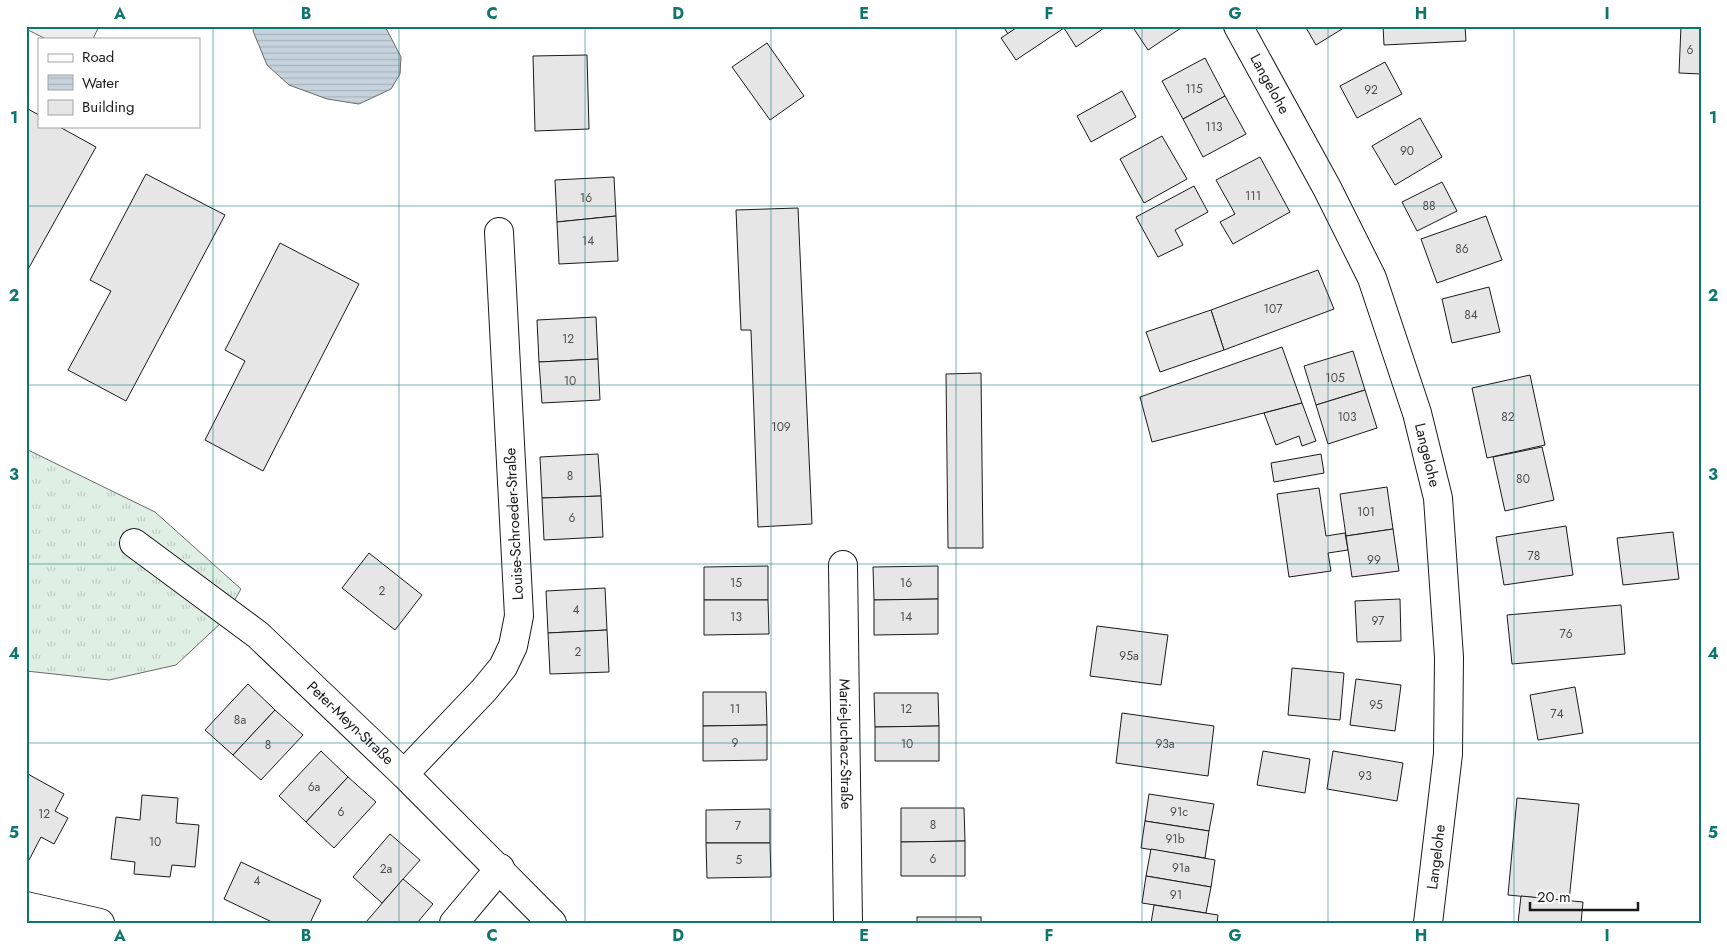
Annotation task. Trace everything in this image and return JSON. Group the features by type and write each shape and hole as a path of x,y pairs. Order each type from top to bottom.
{"street":[{"name":"Langelohe","path":"1238,26 1327,188 1372,278 1417,413 1438,498 1449,657 1448,754 1428,923"},
{"name":"Louise-Schroeder-Straße","path":"404,774 484,690 503,666 513,646 519,616 499,232"},
{"name":"Peter-Meyn-Straße","path":"134,543 258,635 500,868 552,923"},
{"name":"Marie-Juchacz-Straße","path":"843,565 848,923"},
{"path":"454,923 500,868"},
{"path":"26,906 100,923"}],"green space":[{"path":"26,449 155,512 241,589 222,622 176,665 109,680 26,671"}],"shaded area":[{"path":"26,26 99,26 93,38 44,38 26,29"}],"water":[{"path":"254,26 382,26 387,30 401,57 400,74 391,89 359,104 327,99 289,85 267,65 253,31"}],"building":[{"path":"1003,26 1019,26 1008,34"},
{"path":"1019,26 1107,26 1076,47 1064,28 1016,60 1001,38"},
{"path":"1132,26 1184,26 1148,50"},
{"path":"1305,26 1347,26 1316,45"},
{"path":"1383,26 1465,26 1466,41 1384,45"},
{"path":"1681,26 1701,26 1701,74 1679,73"},
{"path":"767,43 804,96 770,120 732,67"},
{"path":"587,55 589,129 535,131 533,56"},
{"path":"1205,58 1225,96 1183,119 1162,81"},
{"path":"1385,62 1402,94 1357,118 1340,86"},
{"path":"1122,91 1136,117 1091,142 1077,116"},
{"path":"1225,96 1246,134 1203,157 1183,119"},
{"path":"26,108 38,114 38,128 62,128 96,147 26,273"},
{"path":"1420,118 1442,157 1395,185 1372,146"},
{"path":"1162,136 1187,179 1144,203 1120,159"},
{"path":"1260,157 1290,212 1233,244 1220,222 1235,214 1216,180"},
{"path":"146,174 225,215 126,401 68,370 111,291 90,280"},
{"path":"614,177 616,216 557,222 555,180"},
{"path":"1442,182 1457,211 1417,231 1402,202"},
{"path":"1194,186 1208,212 1175,230 1183,245 1158,257 1136,217"},
{"path":"798,208 812,524 758,527 751,330 741,330 736,210"},
{"path":"616,216 618,261 559,264 557,222"},
{"path":"1486,216 1502,260 1437,283 1421,239"},
{"path":"280,243 359,284 263,471 205,440 245,361 225,350"},
{"path":"1318,270 1334,309 1224,350 1211,310"},
{"path":"1489,287 1500,332 1452,343 1442,299"},
{"path":"1211,310 1224,350 1160,372 1146,332"},
{"path":"596,317 598,359 539,362 537,320"},
{"path":"1282,347 1302,403 1152,442 1140,397"},
{"path":"1353,351 1365,390 1316,405 1304,366"},
{"path":"598,359 600,400 542,403 539,362"},
{"path":"981,373 983,548 948,548 946,374"},
{"path":"1530,375 1545,445 1487,458 1472,388"},
{"path":"1365,390 1377,428 1328,444 1316,405"},
{"path":"1302,403 1316,441 1302,446 1299,436 1276,445 1264,413"},
{"path":"1542,447 1554,500 1505,511 1493,457"},
{"path":"598,454 601,496 542,498 540,457"},
{"path":"1321,454 1324,473 1274,482 1271,463"},
{"path":"1387,487 1393,529 1346,536 1340,494"},
{"path":"1319,488 1326,536 1345,533 1348,550 1328,553 1331,571 1289,577 1277,494"},
{"path":"601,496 603,537 544,540 542,498"},
{"path":"1566,526 1573,575 1504,585 1496,537"},
{"path":"1393,529 1399,571 1352,577 1346,536"},
{"path":"1673,532 1679,579 1623,585 1617,538"},
{"path":"369,553 422,595 395,630 342,588"},
{"path":"768,566 768,600 704,600 704,567"},
{"path":"938,566 938,599 874,600 873,567"},
{"path":"605,588 607,630 548,633 546,591"},
{"path":"938,599 938,634 874,635 874,600"},
{"path":"1400,599 1401,641 1357,642 1355,601"},
{"path":"704,600 768,600 769,634 704,635"},
{"path":"1621,605 1625,654 1512,664 1507,615"},
{"path":"1097,626 1168,635 1161,685 1090,676"},
{"path":"607,630 609,672 550,674 548,633"},
{"path":"1292,668 1344,673 1340,720 1288,715"},
{"path":"1356,679 1401,685 1395,731 1350,725"},
{"path":"248,684 275,710 233,755 205,730"},
{"path":"1575,687 1583,733 1538,740 1530,695"},
{"path":"703,692 766,692 767,725 703,726"},
{"path":"874,693 938,693 939,726 875,727"},
{"path":"275,710 303,735 261,780 233,755"},
{"path":"1122,713 1214,726 1208,776 1116,763"},
{"path":"767,725 767,760 703,761 703,726"},
{"path":"939,726 939,761 875,761 875,727"},
{"path":"321,751 348,777 306,822 279,796"},
{"path":"1263,751 1310,759 1305,793 1257,785"},
{"path":"1333,751 1403,763 1397,801 1327,789"},
{"path":"26,773 64,794 55,811 68,818 54,844 41,837 29,860 26,858"},
{"path":"348,777 376,802 334,848 306,822"},
{"path":"1149,794 1214,804 1209,831 1145,821"},
{"path":"142,795 178,798 176,823 199,825 195,867 172,865 170,877 134,874 135,862 111,859 116,817 140,820"},
{"path":"1517,798 1579,804 1569,901 1508,895"},
{"path":"901,808 964,808 965,841 901,842"},
{"path":"770,809 770,843 706,843 706,810"},
{"path":"1145,821 1209,831 1205,858 1141,848"},
{"path":"390,834 420,860 382,903 353,877"},
{"path":"965,841 965,876 901,876 901,842"},
{"path":"706,843 770,843 771,877 707,878"},
{"path":"1151,849 1215,860 1211,887 1146,876"},
{"path":"241,862 321,900 310,923 274,923 224,899"},
{"path":"1146,876 1211,887 1206,913 1142,903"},
{"path":"403,879 433,904 417,923 366,922"},
{"path":"1521,896 1583,902 1581,923 1518,923"},
{"path":"1154,905 1218,915 1217,923 1151,923"},
{"path":"917,917 981,917 981,923 917,923"}]}
